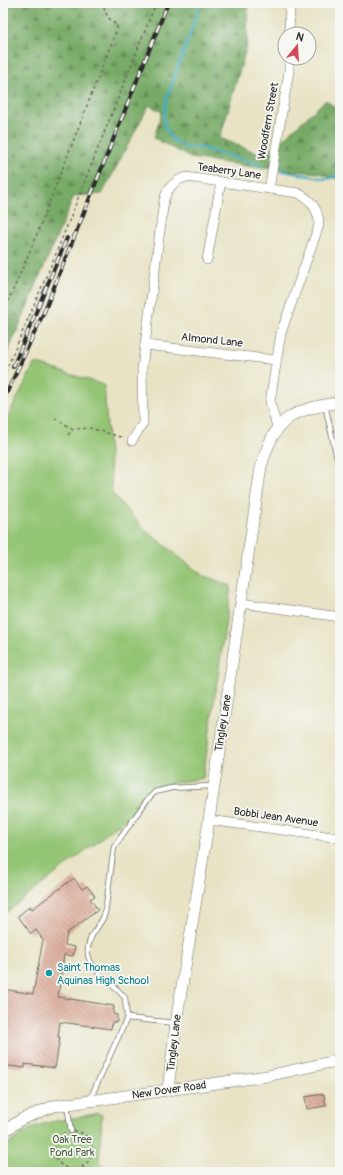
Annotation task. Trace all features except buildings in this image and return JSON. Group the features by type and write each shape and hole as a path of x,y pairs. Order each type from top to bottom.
{"street":[{"path":"289,26 290,3"},
{"name":"Woodfern Street","path":"269,189 289,66"},
{"name":"Teaberry Lane","path":"132,441 143,423 142,368 166,193 174,183 186,178 269,189 304,196 315,207 319,219 319,225 281,333 276,360 270,402 278,427"},
{"path":"207,260 221,182"},
{"name":"Almond Lane","path":"145,345 276,360"},
{"name":"Tingley Lane","path":"168,1090 176,1023 209,820 261,467 267,448 278,427 292,415 312,407 340,402"},
{"path":"241,603 340,617"},
{"name":"Bobbi Jean Avenue","path":"209,820 340,838"},
{"name":"New Dover Road","path":"3,1132 31,1114 67,1104 284,1073 340,1060"}],"lane":[{"path":"325,404 340,471"},
{"path":"89,1101 127,1018 125,998 92,967 88,956 87,946 91,936 103,921 114,847 147,800 156,792 171,788 213,786"},
{"path":"127,1018 176,1023"},
{"path":"67,1104 71,1131"}],"path":[{"path":"3,313 38,230 117,29 117,25 112,22 105,13 103,3"},
{"path":"3,377 55,256 156,3"},
{"path":"55,418 73,429 85,428 100,430 132,441"},
{"path":"68,435 73,429"},
{"path":"71,1131 83,1134 91,1142 93,1150 91,1158 83,1167 72,1170 64,1168 58,1162 54,1149 59,1137 71,1131"},
{"path":"83,1167 85,1172"},
{"path":"61,1172 64,1168"}],"green space":[{"path":"3,3 248,3 247,45 220,138 264,156 326,100 340,112 340,180 319,173 260,168 191,158 154,138 162,112 149,105 102,194 74,196 3,364"},
{"path":"35,363 104,385 112,493 145,530 202,575 231,586 203,778 157,786 132,814 3,915 3,426"},
{"name":"Oak Tree Pond Park","path":"98,1113 102,1115 99,1162 112,1172 3,1172 3,1149 26,1131 37,1126 59,1120"}],"waterway":[{"path":"198,3 199,8 167,98 164,126 173,140 184,147 201,148 261,165"},
{"path":"278,170 326,179 340,175"}],"railway":[{"path":"3,401 44,312 168,3"},
{"path":"13,367 67,238"}],"place":[{"name":"Saint Thomas Aquinas High School","path":"49,973"}]}
